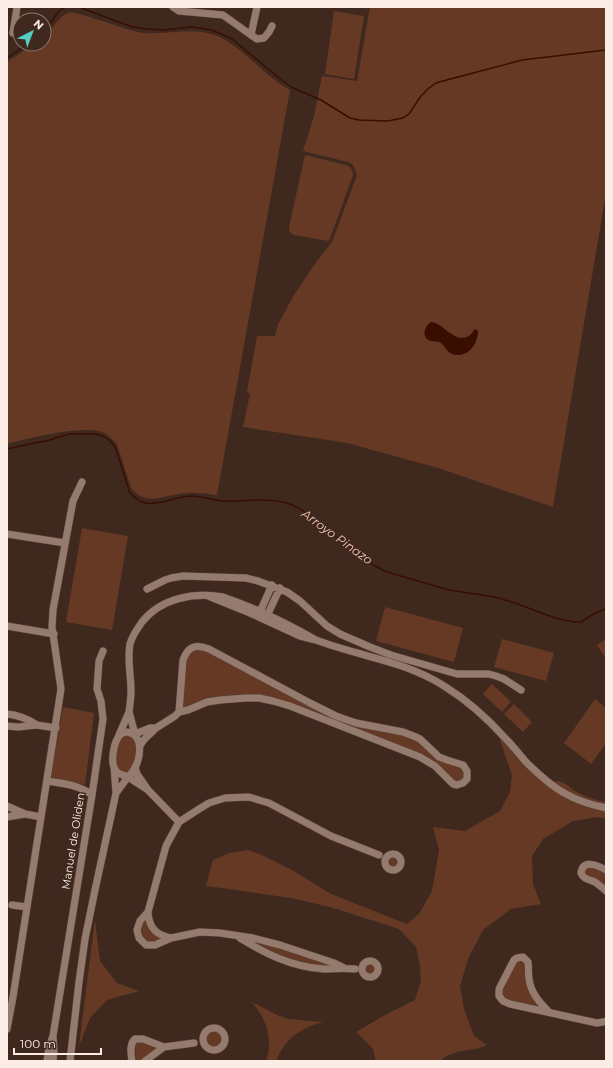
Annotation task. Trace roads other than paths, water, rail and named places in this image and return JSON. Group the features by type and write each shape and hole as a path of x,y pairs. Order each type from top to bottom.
{"street":[{"path":"173,7 179,11 222,15 257,39 264,38 272,26"},
{"path":"251,35 257,7"},
{"path":"7,1029 10,997 27,907 61,689 52,627 53,610 73,501 82,482"},
{"path":"7,534 65,543"},
{"path":"147,589 170,578 183,576 246,578 258,581 280,588 293,596 327,626 340,634 370,647 391,655 457,674 489,674 504,679 521,690"},
{"path":"263,615 272,585"},
{"path":"263,615 280,588"},
{"path":"140,746 135,734 130,712 131,691 129,658 133,637 140,625 150,613 169,601 184,597 223,597 263,615 300,636 402,666 434,680 456,694 480,713 508,740 526,762 551,784 567,795 576,799 606,808"},
{"path":"7,626 54,634"},
{"path":"116,793 135,767 142,740 156,728 179,712 207,702 240,698 259,698 290,706 420,757 436,766 453,784 463,783 467,778 467,771 463,765 439,757 416,737 404,732 356,723 336,716 203,647 193,647 186,653 183,660 179,712"},
{"name":"Manuel de Oliden","path":"47,1061 49,1047 53,1036 92,795 102,719 101,701 97,689 99,662 103,651"},
{"path":"70,1061 85,939 116,793 113,754 114,748 130,712"},
{"path":"7,714 22,717 37,725"},
{"path":"333,723 336,716"},
{"path":"7,726 18,727 37,725 56,728"},
{"path":"119,737 123,733 127,732 132,732 135,734 150,728 156,728"},
{"path":"114,767 119,774 128,776 148,790"},
{"path":"135,767 137,774 148,790 179,822"},
{"path":"47,781 76,787 92,795"},
{"path":"344,968 328,960 280,944 220,933 200,932 171,938 155,945 146,945 137,934 138,926 148,912 166,846 179,822 209,803 225,798 249,797 269,803 331,836 378,855 396,854 400,858 401,864 398,869 392,870 387,868 378,855"},
{"path":"7,806 25,814 41,817"},
{"path":"7,817 25,814"},
{"path":"384,863 385,858 388,855"},
{"path":"606,870 598,866 588,864 585,865 581,873 582,876 596,882 606,891"},
{"path":"9,904 27,907"},
{"path":"148,912 150,923 155,931 171,938"},
{"path":"238,936 263,952 309,967 324,969 355,969 368,977 373,977 377,973 378,968 376,963 373,961 368,961 355,969"},
{"path":"549,1012 538,1000 531,989 528,962 523,957 517,958 514,960 500,987 498,994 503,1001 510,1004 597,1023 606,1021"},
{"path":"363,964 363,973"},
{"path":"145,1061 164,1048 194,1043 202,1044 212,1050 216,1050 222,1046 225,1039 222,1032 216,1028 209,1030 194,1043"},
{"path":"204,1035 203,1041 206,1046"},
{"name":"Manuel de Oliden","path":"53,1036 53,1061"},
{"path":"132,1061 131,1046 133,1040 135,1039 143,1039 164,1048"}],"waterway":[{"path":"52,21 59,11 65,7"},
{"path":"79,7 132,27 163,30 192,27 212,30 232,39 291,87 321,100 350,118 359,120 388,121 403,118 409,114 421,96 429,88 436,83 443,81 522,60 606,50"},
{"path":"7,58 16,52"},
{"name":"Arroyo Pinazo","path":"7,449 46,441 69,434 96,434 103,436 114,445 130,493 145,503 150,504 193,496 222,501 260,500 283,502 295,506 306,513 364,559 387,572 449,590 495,597 555,618 574,622 581,622 595,613 606,609"}]}
